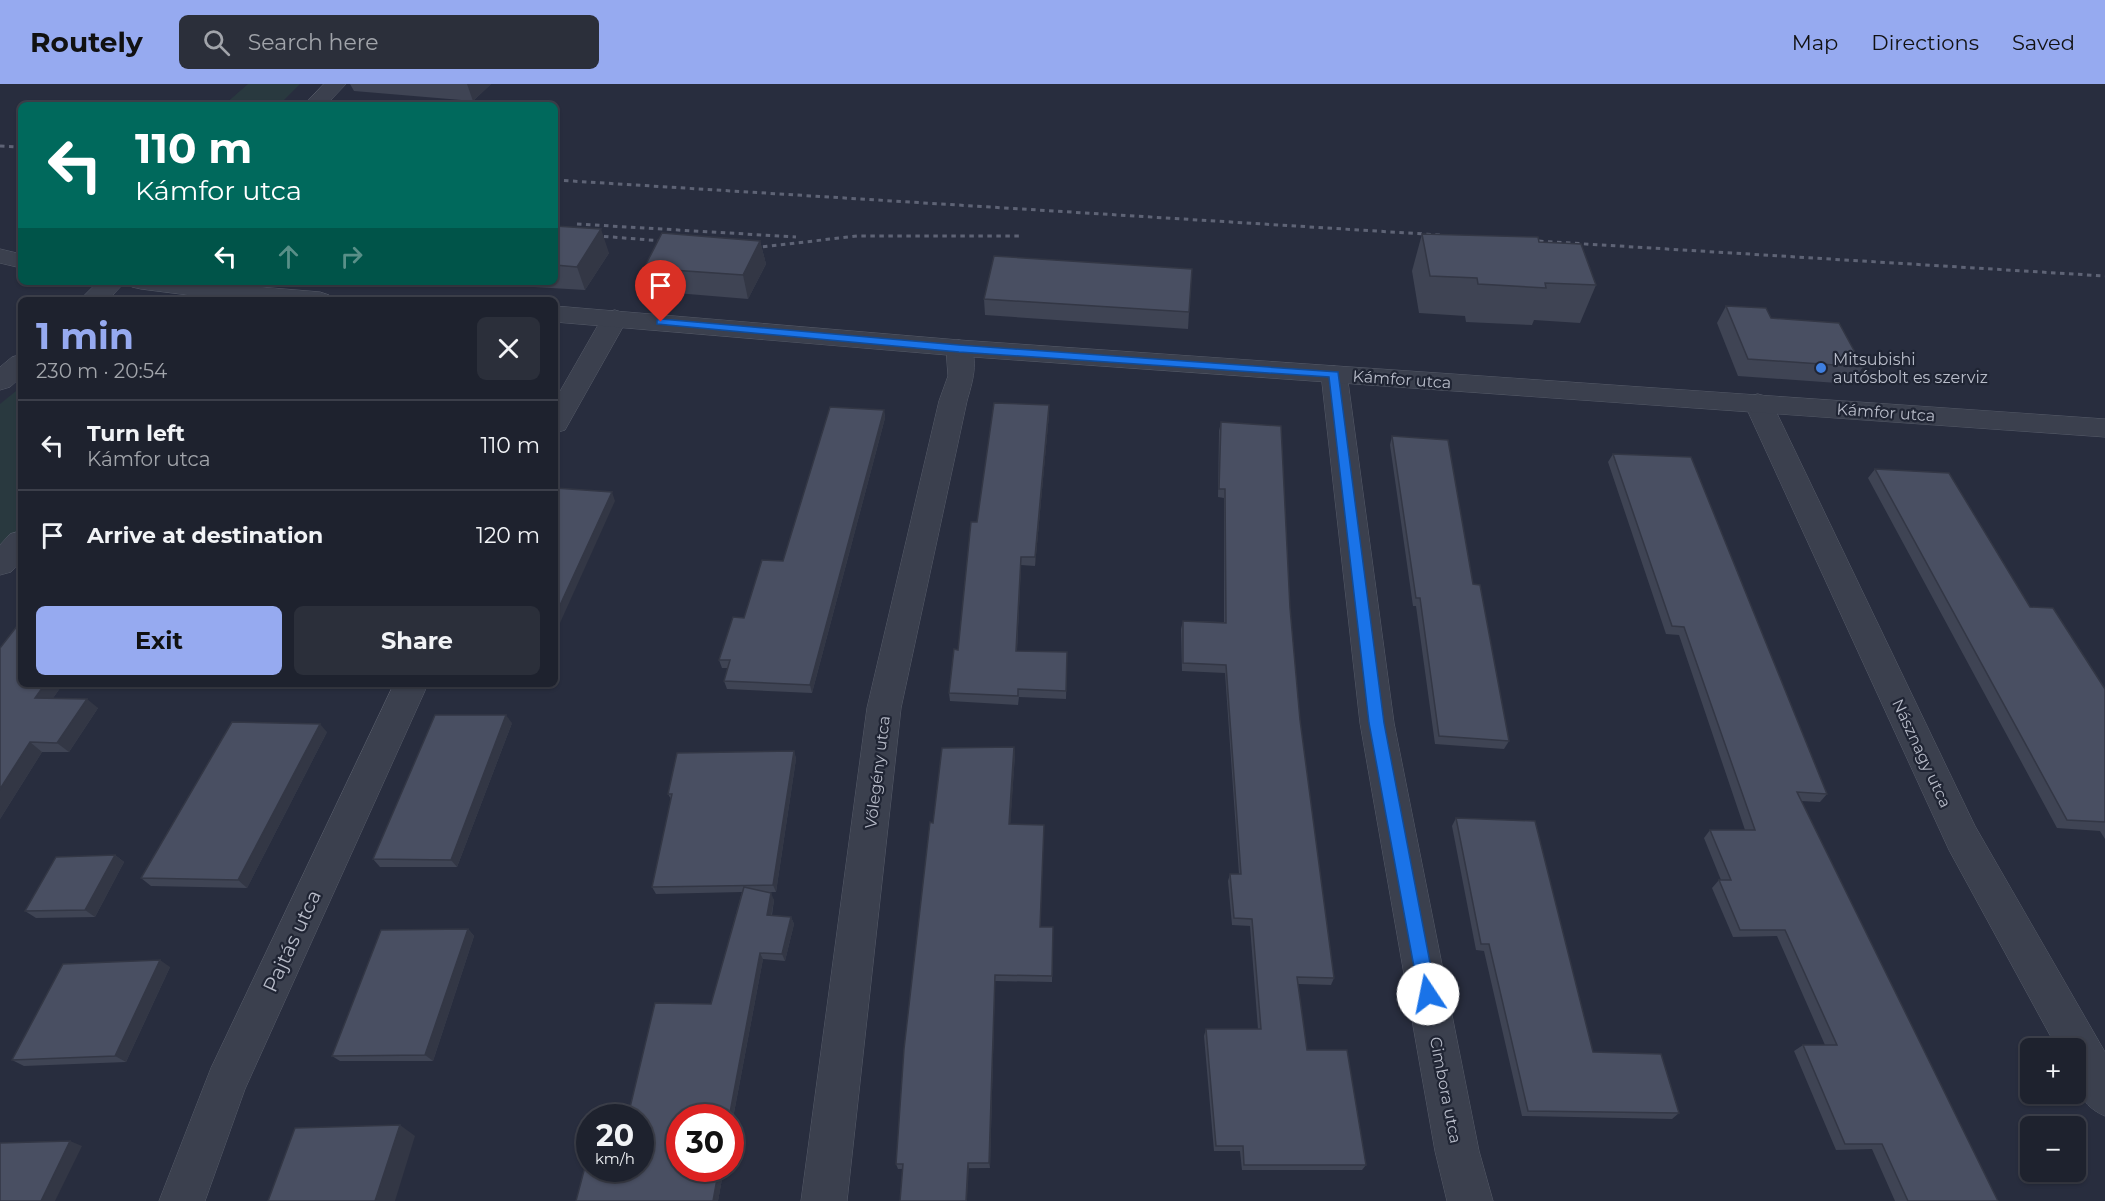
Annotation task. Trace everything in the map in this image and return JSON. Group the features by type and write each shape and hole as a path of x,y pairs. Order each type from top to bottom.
{"street":[{"path":"317,102 336,84"},
{"path":"0,256 18,260"},
{"path":"96,297 110,285"},
{"path":"162,285 246,297"},
{"name":"Kámfor utca","path":"558,314 959,348 2105,428"},
{"path":"558,419 615,318"},
{"name":"Vőlegény utca","path":"824,1201 884,708 953,401 962,376 959,348"},
{"path":"0,381 18,366"},
{"name":"Cimbora utca","path":"1334,374 1377,723 1457,1151 1470,1201"},
{"name":"Násznagy utca","path":"1758,403 1962,838 2105,1094"},
{"path":"0,564 18,545"},
{"name":"Pajtás utca","path":"182,1201 226,1083 410,687"}],"shaded area":[{"path":"248,84 300,84 282,102 227,102"},
{"path":"18,389 18,530 0,549 0,404"}],"building":[{"path":"558,226 601,229 577,267 558,265"},
{"path":"662,233 760,241 743,275 644,268"},
{"path":"1422,234 1538,237 1539,242 1581,244 1596,285 1545,283 1546,288 1478,284 1477,278 1430,276"},
{"path":"994,256 1192,269 1189,312 984,299"},
{"path":"1726,306 1766,308 1771,318 1839,323 1863,367 1748,359"},
{"path":"994,403 1049,405 1035,557 1021,557 1016,651 1067,652 1066,691 1018,689 1018,696 949,693 954,649 958,650 971,522 977,522"},
{"path":"830,407 884,410 810,685 724,681 730,660 719,660 733,617 744,618 762,560 783,561"},
{"path":"1221,422 1281,426 1290,608 1300,720 1334,978 1297,977 1307,1050 1347,1050 1366,1165 1244,1165 1243,1146 1216,1146 1206,1029 1261,1029 1252,919 1234,918 1230,874 1241,874 1226,665 1183,663 1183,621 1226,623 1225,489 1219,489"},
{"path":"1392,436 1448,440 1473,584 1480,585 1509,741 1439,736 1420,598 1416,598"},
{"path":"1613,454 1691,457 1827,794 1797,792 1998,1201 1908,1201 1882,1144 1845,1144 1803,1045 1837,1045 1785,930 1740,930 1719,880 1731,880 1710,830 1755,830 1684,627 1672,626"},
{"path":"1875,469 1949,473 2030,607 2053,608 2105,689 2105,822 2067,820"},
{"path":"558,488 612,492 558,609"},
{"path":"18,625 18,687 43,687 35,698 87,699 57,743 30,742 0,789 0,648"},
{"path":"435,715 506,715 451,860 373,859"},
{"path":"232,722 320,724 238,880 141,878"},
{"path":"1014,747 1009,824 1044,825 1040,927 1053,927 1052,976 995,975 989,1163 968,1163 966,1201 900,1201 903,1164 896,1164 904,1049 930,822 933,823 942,748"},
{"path":"794,751 773,885 652,887 672,794 668,794 677,753"},
{"path":"1456,818 1535,821 1593,1052 1661,1054 1679,1113 1528,1111 1489,944 1481,944"},
{"path":"115,855 85,910 25,911 56,857"},
{"path":"744,887 771,893 767,915 791,917 782,954 760,953 732,1104 666,1104 666,1182 716,1182 713,1201 576,1201 581,1182 654,1182 654,1104 631,1104 655,1003 711,1004"},
{"path":"468,929 425,1055 332,1056 381,930"},
{"path":"160,960 115,1056 12,1060 63,964"},
{"path":"400,1125 375,1201 268,1201 295,1128"},
{"path":"70,1141 41,1201 0,1201 0,1143"}],"railway":[{"path":"0,146 18,147"},
{"path":"558,180 1440,235"},
{"path":"577,224 796,237"},
{"path":"586,235 676,242"},
{"path":"745,246 761,247 857,236 1020,236"},
{"path":"1521,240 2105,276"}],"place":[{"name":"Mitsubishi autósbolt es szerviz","path":"1821,368"}],"route":[{"path":"661,322 959,348 1334,374 1377,723 1428,994"}]}
